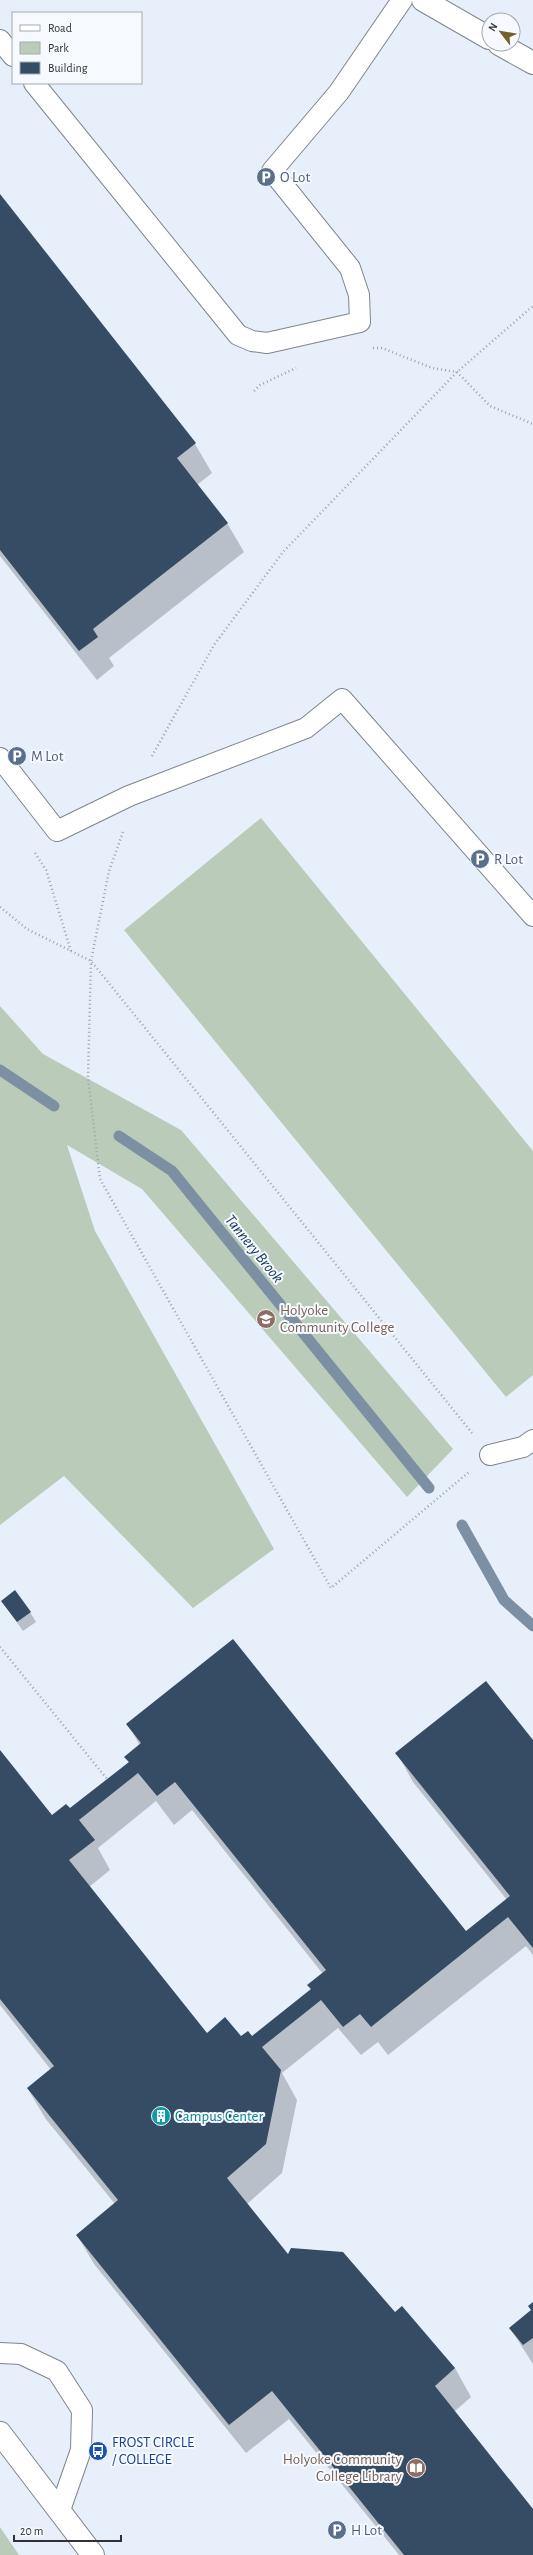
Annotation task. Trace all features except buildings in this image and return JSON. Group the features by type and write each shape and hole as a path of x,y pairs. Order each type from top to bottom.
{"street":[{"path":"423,0 481,33"},
{"path":"513,52 533,63"},
{"path":"0,2433 93,2555"}],"lane":[{"path":"35,84 238,335 252,341 267,343 360,322 359,295 350,268 272,171 338,92 402,0"},
{"path":"0,40 12,55"},
{"path":"0,758 57,832 129,796 306,728 342,699 533,916"},
{"path":"490,1455 523,1447 533,1440"},
{"path":"0,2353 21,2354 57,2371 82,2410 81,2450 60,2510"}],"path":[{"path":"152,758 214,645 282,552 457,372 533,306"},
{"path":"369,348 382,348 432,368 457,372 490,406 533,424"},
{"path":"254,390 260,385 301,366"},
{"path":"124,830 109,871 91,961 88,1077 100,1179 331,1588 376,1552 465,1476"},
{"path":"34,849 46,870 72,951"},
{"path":"0,907 28,929 91,961 490,1455"},
{"path":"0,1647 107,1779"}],"shaded area":[{"name":"Holyoke Community College","path":"0,0 533,0 533,2555 0,2555"}],"green space":[{"path":"261,818 533,1151 533,1375 506,1397 124,930"},
{"path":"0,1006 43,1054 181,1130 453,1449 407,1497 142,1189 67,1145 95,1231 274,1549 193,1608 64,1476 0,1525"},
{"path":"0,2527 19,2555 0,2555"}],"waterway":[{"name":"Tannery Brook","path":"0,1070 54,1106"},
{"name":"Tannery Brook","path":"119,1136 172,1171 429,1488"},
{"name":"Tannery Brook","path":"462,1525 504,1600 533,1626"}],"place":[{"name":"O Lot","path":"266,177"},
{"name":"M Lot","path":"17,756"},
{"name":"R Lot","path":"480,859"},
{"name":"Holyoke Community College","path":"266,1319"},
{"name":"Campus Center","path":"161,2116"},
{"name":"FROST CIRCLE / COLLEGE","path":"98,2451"},
{"name":"Holyoke Community College Library","path":"416,2468"},
{"name":"H Lot","path":"337,2530"}]}
